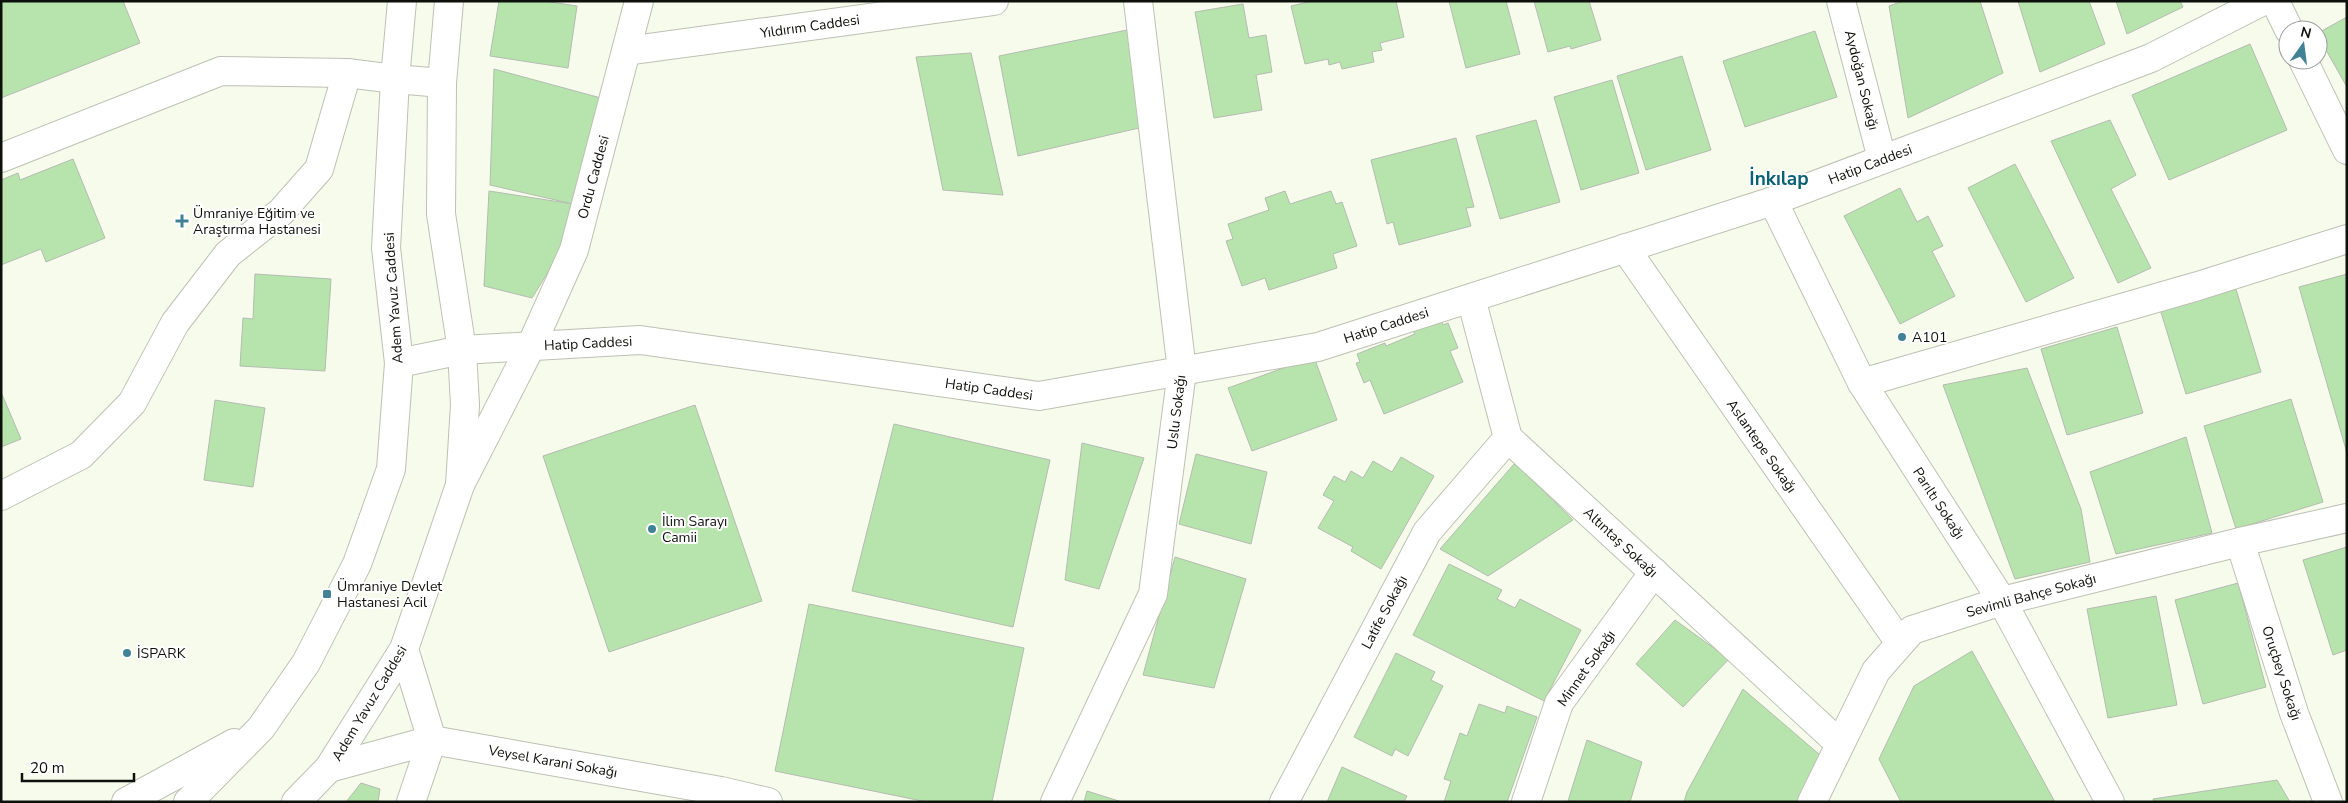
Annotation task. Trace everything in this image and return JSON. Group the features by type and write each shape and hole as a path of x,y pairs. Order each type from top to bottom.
{"street":[{"name":"Adem Yavuz Caddesi","path":"188,802 261,728 306,663 357,564 391,469 399,363 386,248 395,79 402,1"},
{"name":"Adem Yavuz Caddesi","path":"296,802 329,768 404,649 460,484 465,405 462,350 441,214 442,83 450,1"},
{"name":"Ordu Caddesi","path":"460,484 532,346 574,250 639,1"},
{"name":"Yıldırım Caddesi","path":"626,51 994,1"},
{"name":"Uslu Sokağı","path":"1055,802 1153,594 1182,371 1138,1"},
{"name":"Aydoğan Sokağı","path":"1842,1 1882,159"},
{"path":"2275,1 2284,20"},
{"name":"Hatip Caddesi","path":"399,363 462,350 640,340 1039,396 1318,347 1773,200 2151,58 2251,4"},
{"path":"2308,70 2347,150"},
{"path":"1,158 221,71 346,73 442,83"},
{"path":"1,496 81,455 132,403 175,323 228,254 281,212 319,169 346,73"},
{"name":"Parıltı Sokağı","path":"1773,200 1862,383 2002,601 2110,802"},
{"path":"1862,383 2198,286 2347,239"},
{"name":"Aslantepe Sokağı","path":"1625,248 1900,643"},
{"path":"1471,298 1508,438"},
{"name":"Altıntaş Sokağı","path":"1508,438 1840,744"},
{"name":"Latife Sokağı","path":"1284,802 1426,532 1508,438"},
{"name":"Sevimli Bahçe Sokağı","path":"1812,802 1876,671 1912,630 2002,601 2240,542 2347,518"},
{"name":"Oruçbey Sokağı","path":"2240,542 2294,712 2328,802"},
{"name":"Minnet Sokağı","path":"1526,802 1559,703 1654,572"},
{"path":"404,649 432,740 411,802"},
{"path":"126,802 261,728"},
{"path":"329,768 432,740"},
{"name":"Veysel Karani Sokağı","path":"432,740 719,796 768,802"}],"building":[{"path":"1,1 123,1 140,43 1,98"},
{"path":"499,1 544,1 577,6 568,68 490,56"},
{"path":"1313,1 1396,1 1404,37 1380,43 1382,50 1372,52 1374,62 1342,69 1340,62 1329,65 1328,59 1305,64 1291,6"},
{"path":"1449,1 1506,1 1520,54 1466,68"},
{"path":"1534,1 1589,1 1601,40 1571,49 1570,46 1548,52"},
{"path":"1903,1 1980,1 2003,73 1908,118 1889,6"},
{"path":"2018,1 2089,1 2105,44 2040,72"},
{"path":"2116,1 2180,1 2183,7 2127,34"},
{"path":"1243,4 1249,38 1266,35 1272,72 1256,75 1262,110 1214,118 1195,12"},
{"path":"2347,17 2347,87 2328,54 2328,27"},
{"path":"1132,29 1139,128 1018,156 999,56"},
{"path":"1815,31 1837,97 1745,127 1723,61"},
{"path":"2250,44 2287,130 2169,180 2132,95"},
{"path":"971,53 1003,195 943,190 916,57"},
{"path":"1682,56 1711,150 1646,170 1617,76"},
{"path":"494,69 601,98 573,204 490,185"},
{"path":"1612,80 1639,173 1581,190 1554,97"},
{"path":"1536,120 1560,202 1500,219 1476,136"},
{"path":"2110,120 2136,175 2111,189 2151,268 2118,283 2051,141"},
{"path":"1456,138 1474,207 1466,208 1471,226 1399,245 1393,222 1387,224 1371,160"},
{"path":"73,159 105,238 46,262 41,249 1,265 1,180 18,173 20,180"},
{"path":"2015,164 2074,278 2026,302 1968,188"},
{"path":"1900,188 1917,222 1928,216 1943,246 1932,251 1955,296 1900,324 1844,216"},
{"path":"489,191 573,204 558,256 532,298 484,286"},
{"path":"1285,191 1290,204 1331,191 1336,204 1342,202 1357,246 1333,254 1337,268 1269,290 1265,278 1242,286 1226,241 1233,239 1228,224 1269,210 1265,198"},
{"path":"255,274 331,279 325,371 240,366 243,318 253,319"},
{"path":"2347,274 2347,453 2299,287"},
{"path":"2235,286 2261,372 2186,394 2160,309"},
{"path":"1441,319 1443,325 1448,323 1458,348 1450,351 1463,382 1384,414 1370,380 1364,383 1356,363 1360,362 1357,354 1385,343 1386,346 1415,334 1413,331"},
{"path":"2117,327 2143,413 2067,435 2041,349"},
{"path":"1314,357 1337,420 1252,451 1228,388"},
{"path":"2027,368 2081,509 2090,562 2015,579 1943,385"},
{"path":"1,392 21,439 1,447"},
{"path":"2291,399 2323,502 2236,529 2204,426"},
{"path":"215,400 265,408 253,487 204,480"},
{"name":"İlim Sarayı Camii","path":"695,405 762,601 609,652 543,456"},
{"path":"894,424 1050,460 1013,627 852,591"},
{"path":"2186,437 2212,533 2116,554 2090,472"},
{"path":"1082,443 1144,458 1099,589 1065,580"},
{"path":"1196,454 1267,472 1251,544 1179,524"},
{"path":"1401,457 1434,476 1381,569 1351,551 1353,547 1318,528 1334,501 1323,495 1334,476 1345,482 1351,471 1363,478 1373,461 1392,472"},
{"path":"1515,463 1573,520 1488,576 1440,549"},
{"path":"2347,547 2347,650 2333,655 2303,560"},
{"path":"1175,557 1246,579 1214,688 1143,675"},
{"path":"1449,564 1502,590 1497,599 1515,608 1520,599 1581,630 1544,701 1413,635"},
{"path":"2238,583 2266,687 2203,704 2175,600"},
{"path":"2156,596 2177,705 2108,718 2087,609"},
{"path":"809,604 1024,648 992,802 927,802 775,771"},
{"path":"1675,620 1729,659 1683,707 1636,664"},
{"path":"1972,651 2055,802 1901,802 1879,759 1914,686"},
{"path":"1396,653 1435,672 1431,680 1443,686 1408,756 1395,749 1392,756 1354,737"},
{"path":"1743,689 1820,755 1800,802 1684,802 1687,792"},
{"path":"1479,704 1505,713 1507,706 1537,717 1507,802 1444,802 1451,781 1444,779 1460,733 1467,736"},
{"path":"1587,740 1642,762 1630,802 1568,801"},
{"path":"1342,767 1407,796 1404,802 1327,802"},
{"path":"2277,780 2290,802 2154,802 2153,799"},
{"path":"361,783 380,789 378,802 346,802"},
{"path":"1087,791 1122,802 1084,802"}],"place":[{"name":"Ümraniye Eğitim ve Araştırma Hastanesi","path":"182,221"},
{"name":"A101","path":"1902,337"},
{"name":"İlim Sarayı Camii","path":"652,529"},
{"name":"Ümraniye Devlet Hastanesi Acil","path":"327,594"},
{"name":"İSPARK","path":"127,653"}],"district":[{"name":"İnkılap","path":"1779,178"}]}
